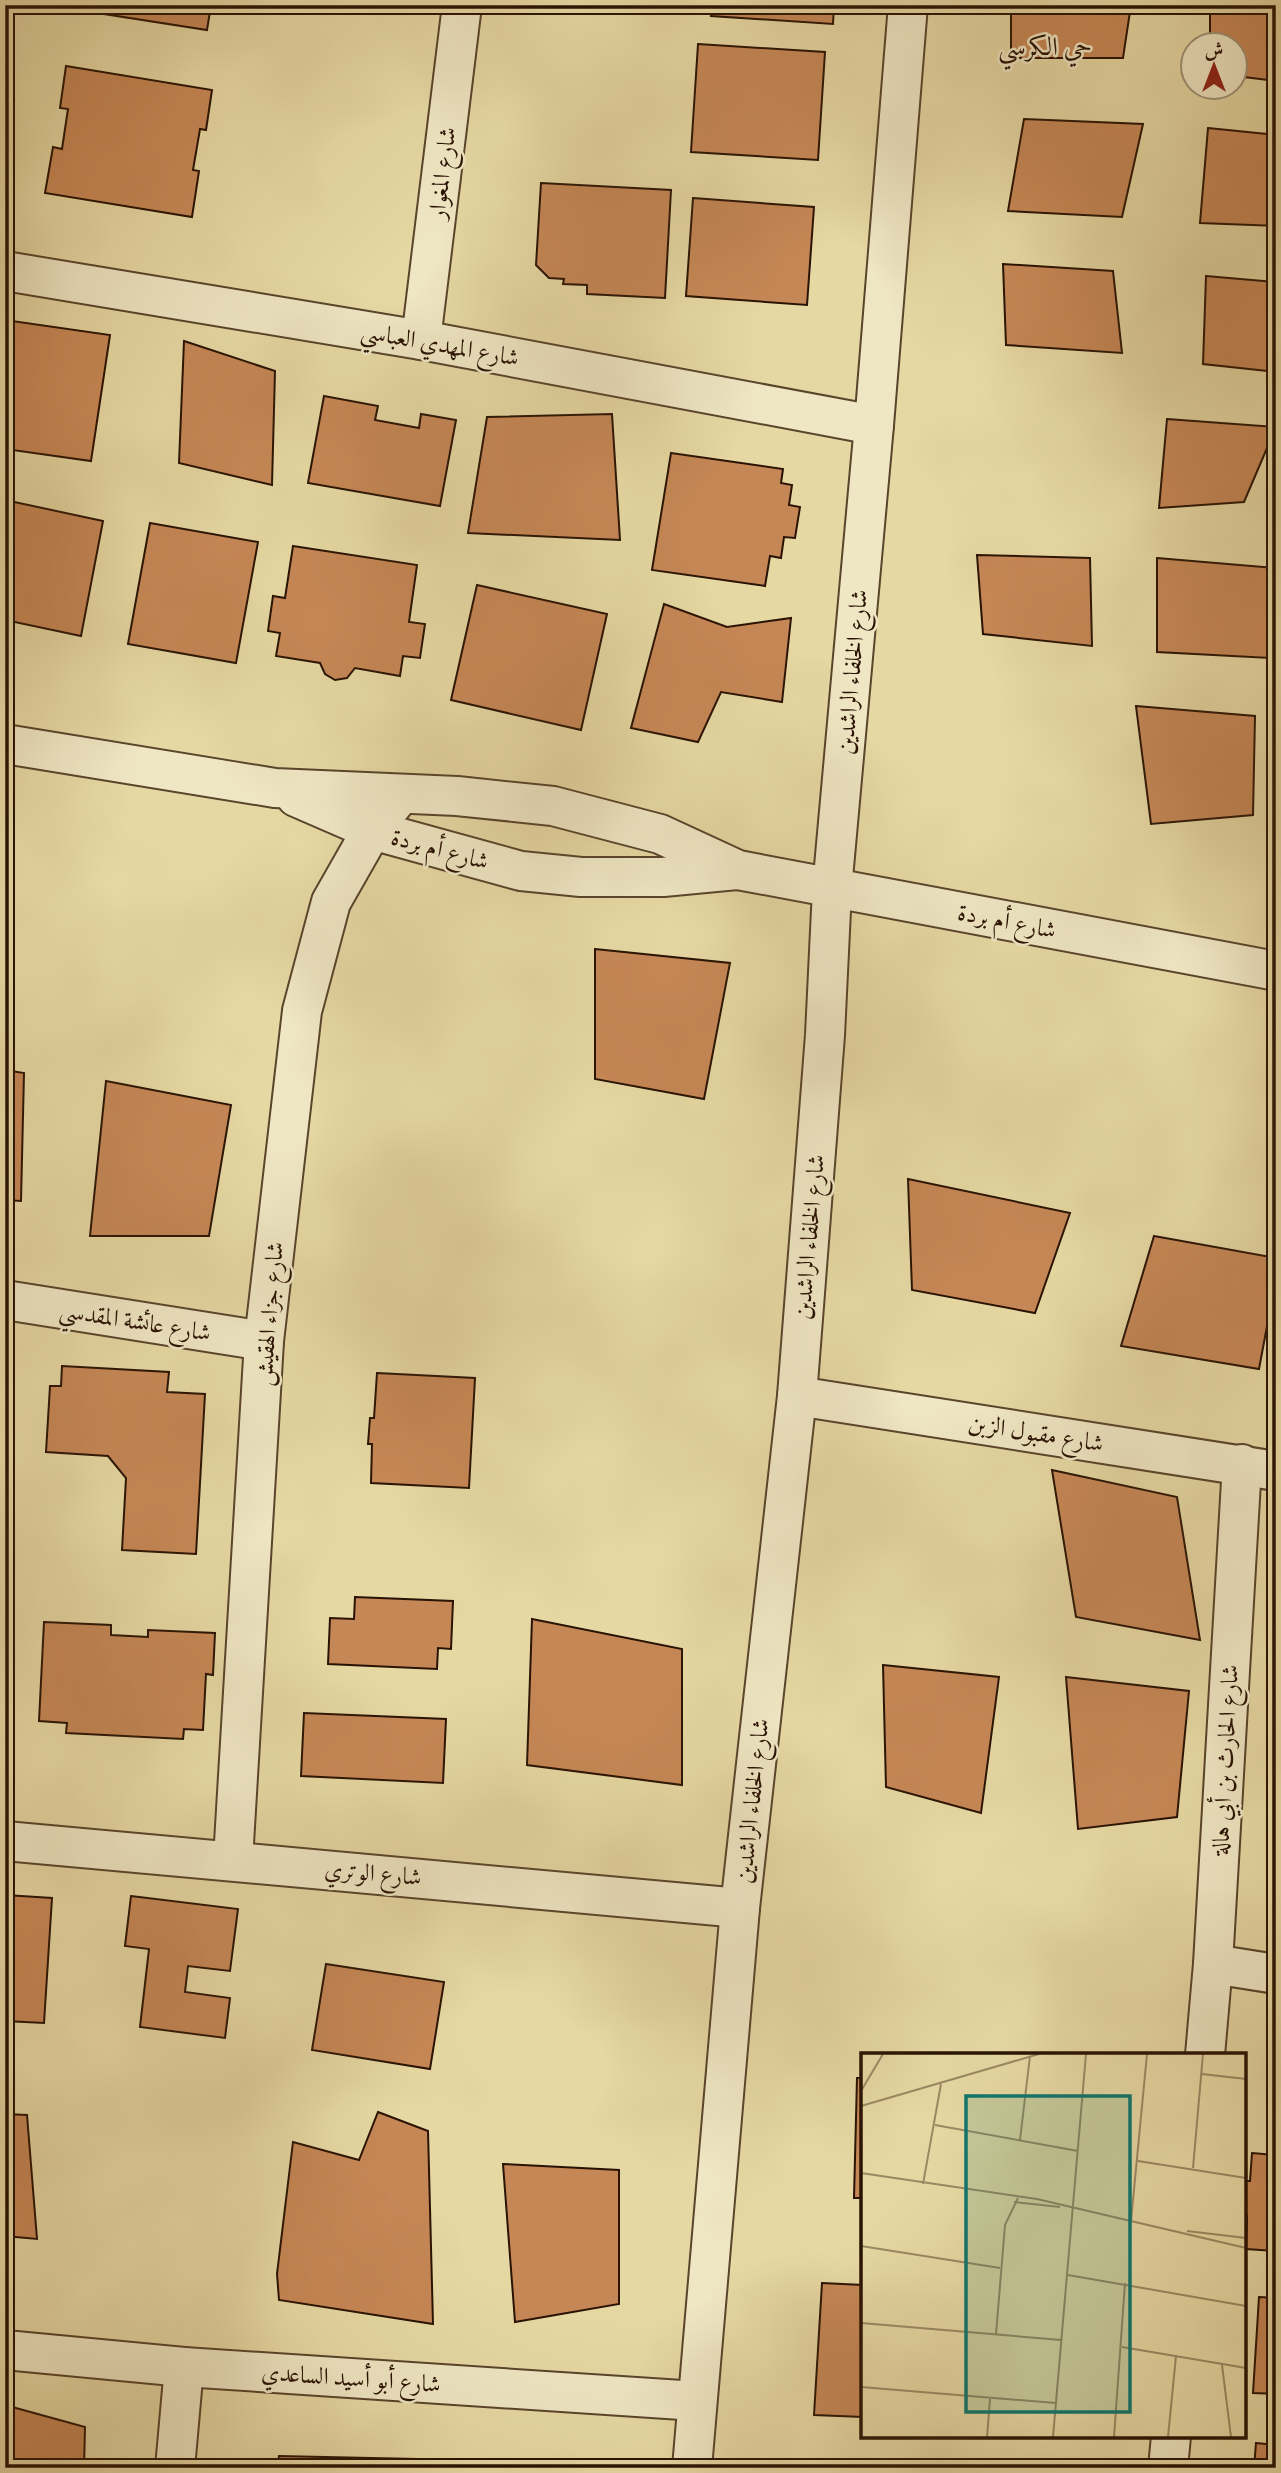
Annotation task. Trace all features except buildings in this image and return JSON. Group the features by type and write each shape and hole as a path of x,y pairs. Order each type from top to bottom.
{"street":[{"name":"شارع المغوار","path":"421,340 462,5"},
{"name":"شارع الخلفاء الراشدين","path":"692,2468 740,1908 797,1396 825,1035 832,888 874,425 908,5"},
{"name":"شارع المهدي العباسي","path":"5,271 421,340 874,425"},
{"name":"شارع أم بردة","path":"5,744 275,788 457,796 553,806 660,834 738,870 1276,971"},
{"name":"شارع أم بردة","path":"275,788 372,831 522,871 581,877 663,877 738,870"},
{"name":"شارع جزاء الهقيش","path":"233,1860 264,1341 302,1011 331,902 372,831 401,794"},
{"name":"شارع عائشة المقدسي","path":"5,1300 264,1341"},
{"name":"شارع مقبول الزبن","path":"797,1396 1259,1468"},
{"name":"شارع الحارث بن أبي هالة","path":"1205,2053 1259,1468"},
{"name":"شارع الوتري","path":"5,1841 740,1908"},
{"path":"1213,1964 1276,1974"},
{"name":"شارع أبو أسيد الساعدي","path":"5,2350 184,2367 697,2401"},
{"path":"175,2468 184,2367"},
{"path":"1168,2468 1171,2438"}],"district":[{"name":"حي الكرسي","path":"1045,46"}]}
